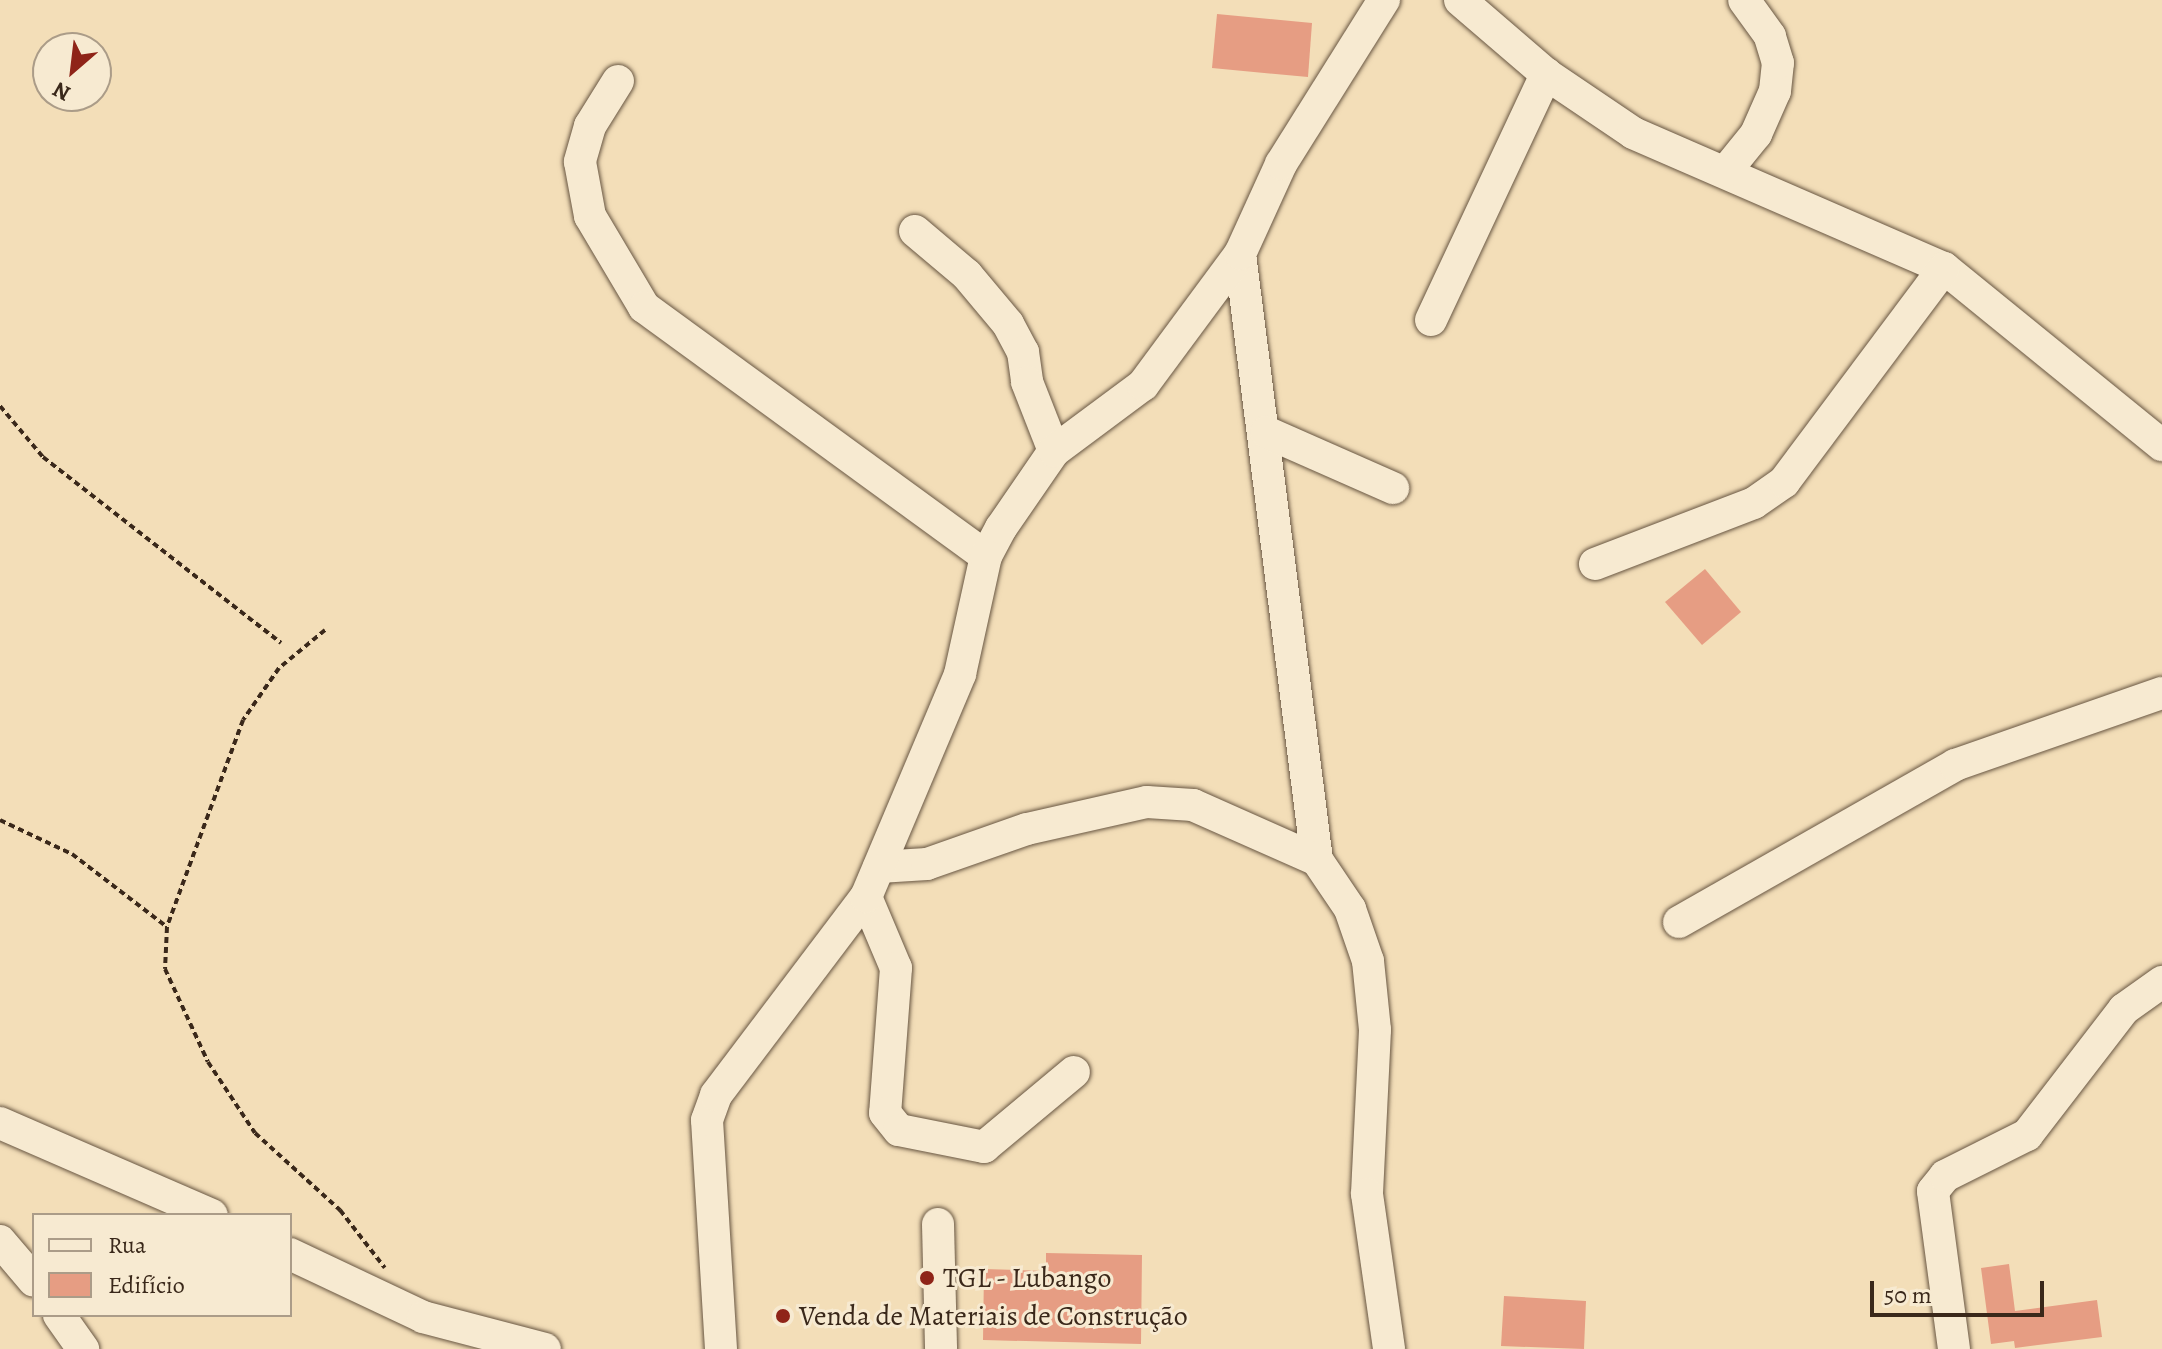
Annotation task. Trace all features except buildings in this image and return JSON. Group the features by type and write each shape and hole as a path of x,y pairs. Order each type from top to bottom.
{"street":[{"path":"721,1349 707,1120 727,1073 802,988 866,897 960,674 986,556 1054,451 1143,385 1240,254 1281,164 1384,0"},
{"path":"1460,0 1546,74 1633,133 1944,268 2162,445"},
{"path":"1726,171 1756,134 1775,91 1778,63 1770,36 1744,0"},
{"path":"1431,320 1546,74"},
{"path":"618,81 590,126 580,162 590,216 644,307 986,556"},
{"path":"915,231 967,275 1008,324 1023,352 1027,382 1054,451"},
{"path":"1240,254 1266,432 1283,617 1317,860 1350,909 1368,961 1375,1030 1367,1194 1389,1349"},
{"path":"1595,564 1754,503 1784,482 1944,268"},
{"path":"1266,432 1393,488"},
{"path":"1679,922 1955,765 2162,693"},
{"path":"879,867 927,864 1027,829 1147,802 1193,805 1317,860"},
{"path":"866,897 896,968 885,1113 899,1130 984,1147 1074,1072"},
{"path":"1954,1349 1933,1191 1945,1176 2027,1135 2124,1009 2162,982"},
{"path":"0,1123 207,1213"},
{"path":"938,1224 941,1349"},
{"path":"0,1241 32,1279"},
{"path":"292,1255 423,1317 545,1349"},
{"path":"60,1317 83,1349"}],"path":[{"path":"0,406 43,457 281,643"},
{"path":"325,630 279,668 243,720 167,927 165,969 208,1062 255,1133 340,1210 395,1281"},
{"path":"0,820 72,854 167,927"}],"place":[{"name":"TGL - Lubango","path":"927,1278"},
{"name":"Venda de Materiais de Construção","path":"783,1316"}]}
